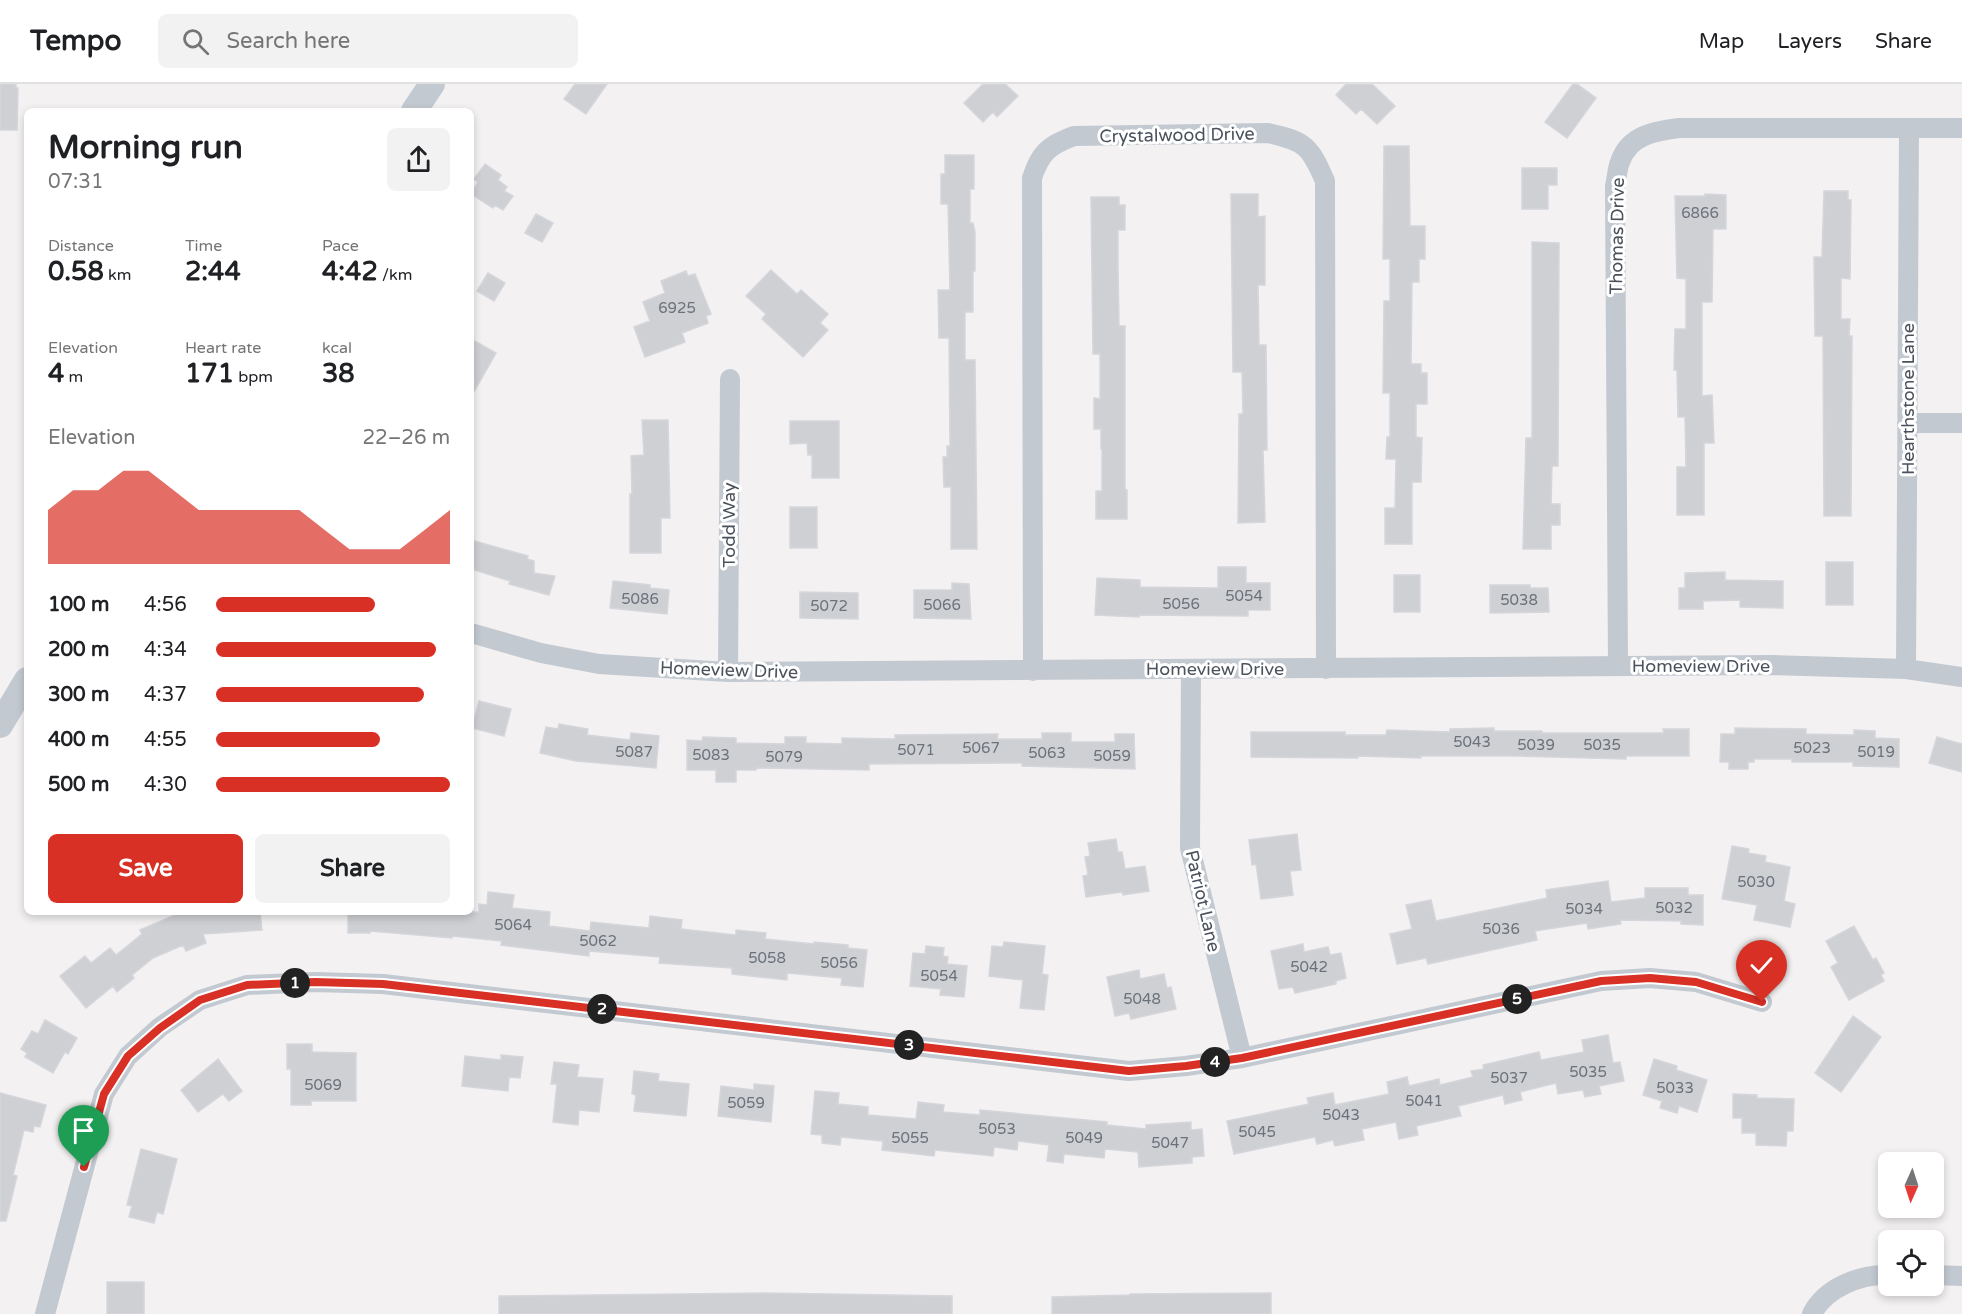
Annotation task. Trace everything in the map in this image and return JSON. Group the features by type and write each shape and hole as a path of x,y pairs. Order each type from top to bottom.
{"street":[{"path":"416,108 432,84"},
{"name":"Hearthstone Lane","path":"1906,669 1909,128"},
{"name":"Thomas Drive","path":"1618,666 1616,186 1620,160 1634,142 1653,131 1671,129 1962,128"},
{"name":"Crystalwood Drive","path":"1033,671 1032,178 1037,160 1056,142 1074,136 1268,133 1294,139 1310,150 1325,181 1326,669"},
{"name":"Todd Way","path":"728,672 730,379"},
{"path":"1908,423 1962,423"},
{"name":"Homeview Drive","path":"474,634 541,653 599,664 728,672 1771,665 1906,669 1962,677"},
{"name":"Patriot Lane","path":"1191,669 1190,848 1242,1058"},
{"path":"0,725 24,685"},
{"path":"45,1314 104,1094 128,1056 160,1028 200,1000 247,985 315,982 383,984 1129,1071 1242,1058 1601,981 1650,978 1696,982 1762,1002"},
{"path":"1944,1275 1962,1276"},
{"path":"1812,1314 1816,1306 1831,1292 1854,1281 1878,1276"}],"building":[{"path":"0,84 16,84 18,88 17,130 0,130"},
{"path":"575,84 607,84 586,114 564,99"},
{"path":"983,84 1005,84 1018,96 997,117 993,112 983,122 964,103"},
{"path":"1346,84 1372,84 1395,106 1377,124 1361,109 1356,114 1336,95"},
{"path":"1573,84 1577,84 1596,98 1567,138 1545,122"},
{"path":"1384,146 1409,146 1410,226 1425,226 1425,259 1419,259 1419,282 1412,282 1411,364 1421,364 1421,373 1427,373 1427,404 1416,404 1416,437 1422,438 1421,482 1412,482 1412,544 1385,544 1385,508 1395,508 1396,459 1386,459 1387,437 1390,437 1390,393 1383,393 1384,301 1390,301 1390,259 1383,259"},
{"path":"945,155 974,155 974,189 970,189 970,223 973,223 975,232 975,271 973,271 973,312 965,312 965,360 975,360 977,549 951,549 951,487 944,487 943,457 947,457 947,446 950,446 949,338 939,338 938,290 950,290 948,204 941,204 941,174 945,174"},
{"path":"485,164 501,175 498,180 507,187 504,191 513,196 503,210 495,205 493,208 474,196 474,189 478,182 474,179"},
{"path":"1522,168 1557,168 1557,185 1548,185 1548,209 1522,209"},
{"path":"1824,191 1848,191 1848,200 1851,200 1850,279 1841,278 1841,319 1850,319 1849,336 1852,336 1851,516 1824,516 1823,336 1815,336 1814,257 1822,257"},
{"path":"1231,194 1258,194 1258,217 1265,216 1265,285 1258,285 1259,345 1266,345 1267,450 1263,450 1265,522 1238,523 1239,414 1243,414 1242,372 1233,372"},
{"path":"1705,194 1726,195 1726,229 1713,229 1712,302 1702,302 1702,396 1712,395 1714,443 1704,443 1704,515 1677,515 1677,467 1686,467 1685,417 1678,417 1677,370 1674,370 1675,329 1686,329 1686,279 1677,278 1675,196 1705,196"},
{"path":"1091,197 1119,197 1119,205 1125,205 1125,230 1118,230 1118,266 1119,326 1125,326 1127,519 1096,519 1096,491 1102,491 1102,449 1101,429 1094,429 1094,398 1100,399 1100,354 1093,354"},
{"path":"536,214 553,223 542,242 525,233"},
{"path":"1532,242 1559,243 1558,466 1552,466 1551,504 1560,504 1560,525 1551,525 1551,549 1523,549 1526,438 1532,438"},
{"path":"771,270 797,294 801,290 828,314 820,323 828,330 803,357 762,319 766,314 746,296"},
{"path":"686,271 688,276 695,274 711,314 706,316 708,323 682,333 685,342 645,357 634,327 650,321 643,302 665,293 661,281"},
{"path":"488,273 505,283 494,301 477,291"},
{"path":"474,341 496,353 474,392"},
{"path":"642,420 668,420 670,518 661,518 661,553 630,553 631,456 644,455"},
{"path":"790,421 839,421 839,478 812,478 812,455 808,455 807,443 790,444"},
{"path":"790,507 817,507 817,548 790,548"},
{"path":"474,541 528,556 527,559 534,561 534,573 555,576 549,595 509,584 510,581 474,570"},
{"path":"1826,562 1853,562 1853,605 1826,605"},
{"path":"1218,567 1246,567 1246,583 1270,583 1270,610 1248,610 1248,616 1095,615 1097,578 1140,580 1140,587 1218,588"},
{"path":"1725,572 1725,580 1783,581 1783,608 1740,607 1740,600 1703,601 1703,609 1679,609 1679,588 1685,588 1685,573"},
{"path":"1394,575 1420,575 1420,612 1394,612"},
{"path":"613,581 650,585 650,588 669,590 667,614 610,608"},
{"path":"952,583 969,584 971,619 914,618 914,590 952,590"},
{"path":"1490,585 1530,585 1530,588 1548,588 1549,612 1490,613"},
{"path":"800,592 858,593 858,619 800,618"},
{"path":"479,701 511,709 504,736 474,728"},
{"path":"559,724 588,729 587,735 630,740 631,733 659,736 656,768 576,761 540,753 546,727 558,729"},
{"path":"1494,728 1494,731 1542,731 1542,733 1664,733 1663,729 1689,729 1689,756 1626,756 1626,759 1517,756 1251,757 1251,732 1345,732 1345,735 1386,735 1387,730 1450,732 1450,729"},
{"path":"1735,728 1806,729 1806,734 1854,735 1854,730 1875,731 1875,738 1899,739 1899,767 1853,766 1853,762 1792,762 1792,759 1754,759 1754,762 1748,762 1748,769 1729,769 1729,762 1720,762 1721,734 1735,734"},
{"path":"1042,733 1071,733 1071,742 1115,742 1115,734 1134,734 1135,769 1022,766 1022,763 869,764 869,770 757,768 756,770 736,770 736,782 716,782 716,770 687,770 687,740 702,741 703,737 736,738 736,743 785,744 785,737 806,737 806,743 842,744 842,738 895,739 895,735 998,734 997,739 1042,739"},
{"path":"1937,737 1962,744 1962,772 1929,763"},
{"path":"1297,834 1301,870 1290,871 1293,895 1261,899 1256,864 1252,865 1249,840"},
{"path":"1116,839 1118,852 1122,852 1125,869 1145,866 1149,891 1086,897 1083,876 1088,875 1085,857 1090,856 1088,843"},
{"path":"1732,846 1749,849 1748,853 1766,856 1765,862 1790,867 1784,901 1795,904 1790,927 1754,920 1757,905 1722,899"},
{"path":"1608,881 1611,902 1645,898 1645,888 1688,888 1688,895 1703,895 1703,925 1681,924 1681,921 1620,920 1621,924 1588,929 1587,923 1535,931 1537,940 1428,964 1426,958 1397,964 1390,934 1412,929 1406,905 1431,900 1436,921 1547,898 1546,890"},
{"path":"488,892 514,895 512,908 550,912 549,926 590,931 591,922 649,928 650,916 682,920 681,929 736,935 736,930 766,933 765,939 848,945 848,948 867,950 863,987 841,985 842,978 787,973 787,980 732,974 732,968 659,963 660,957 589,951 589,956 501,945 502,941 452,936 452,938 370,931 370,933 348,933 348,915 474,915 474,912 479,912 479,904 487,905"},
{"path":"175,915 260,915 262,930 203,934 206,943 186,951 183,945 153,958 132,975 134,978 117,992 113,986 86,1008 60,976 85,956 91,963 110,948 116,955 142,934 140,930"},
{"path":"1854,926 1873,960 1876,958 1884,973 1881,975 1884,981 1849,1000 1831,967 1838,963 1826,941"},
{"path":"1004,942 1045,946 1042,974 1048,975 1044,1010 1020,1008 1023,980 989,976 992,946 1003,947"},
{"path":"1303,944 1304,952 1328,947 1330,955 1341,953 1346,978 1336,981 1336,984 1295,993 1293,987 1279,989 1271,951"},
{"path":"926,946 944,948 943,956 948,957 947,964 967,966 964,997 940,995 941,989 910,986 913,953 925,954"},
{"path":"1139,970 1140,979 1164,974 1167,988 1171,987 1176,1009 1131,1019 1129,1013 1115,1016 1107,977"},
{"path":"1853,1016 1881,1037 1841,1092 1815,1073"},
{"path":"45,1020 77,1038 68,1054 65,1052 53,1073 25,1057 27,1053 21,1049 32,1031 38,1034"},
{"path":"1608,1035 1613,1063 1620,1062 1624,1081 1599,1086 1601,1094 1585,1097 1583,1090 1558,1094 1556,1083 1520,1092 1522,1100 1505,1104 1503,1095 1458,1106 1461,1116 1416,1126 1418,1135 1399,1139 1396,1122 1362,1129 1364,1140 1335,1146 1333,1140 1317,1144 1315,1137 1234,1154 1227,1121 1309,1104 1307,1098 1333,1093 1335,1105 1389,1094 1387,1082 1407,1077 1409,1086 1439,1079 1440,1085 1473,1077 1471,1071 1484,1069 1483,1065 1539,1052 1541,1060 1584,1052 1582,1040"},
{"path":"287,1044 312,1044 312,1052 356,1053 356,1101 311,1101 311,1105 291,1105 291,1069 287,1069"},
{"path":"501,1055 523,1057 520,1078 509,1077 508,1091 462,1086 465,1056 501,1060"},
{"path":"218,1059 242,1091 229,1101 223,1094 198,1112 181,1090"},
{"path":"1654,1059 1677,1066 1676,1070 1707,1080 1697,1112 1679,1106 1677,1113 1660,1108 1662,1101 1643,1095"},
{"path":"554,1062 579,1065 577,1077 603,1079 599,1112 579,1110 578,1125 553,1122 557,1084 551,1084"},
{"path":"634,1071 659,1074 658,1081 689,1084 686,1116 634,1111 636,1095 632,1094"},
{"path":"754,1084 774,1086 771,1122 718,1116 721,1086 754,1090"},
{"path":"815,1091 839,1093 838,1104 868,1107 868,1115 916,1119 918,1102 944,1105 943,1112 980,1115 980,1110 1107,1122 1107,1125 1146,1129 1146,1125 1191,1122 1191,1130 1202,1129 1204,1156 1192,1157 1192,1163 1139,1167 1138,1152 1105,1149 1104,1158 1064,1154 1063,1163 1047,1161 1049,1145 1018,1141 1017,1150 994,1147 993,1156 935,1150 934,1156 882,1150 883,1141 841,1137 840,1145 822,1143 822,1135 811,1134"},
{"path":"0,1093 46,1105 40,1127 34,1126 33,1132 24,1130 13,1175 17,1176 6,1221 0,1221"},
{"path":"1733,1094 1757,1095 1757,1098 1794,1099 1793,1131 1787,1131 1786,1146 1756,1145 1756,1133 1742,1133 1742,1118 1733,1118"},
{"path":"141,1149 177,1159 163,1214 157,1212 154,1223 129,1217 132,1206 127,1205"},
{"path":"107,1282 144,1282 144,1314 107,1314"},
{"path":"766,1293 952,1296 952,1314 499,1314 499,1296"},
{"path":"1271,1293 1271,1314 1052,1314 1052,1297"}],"route":[{"path":"84,1167 104,1094 128,1056 160,1028 200,1000 247,985 315,982 383,984 1129,1071 1242,1058 1601,981 1650,978 1696,982 1762,1002"}]}
